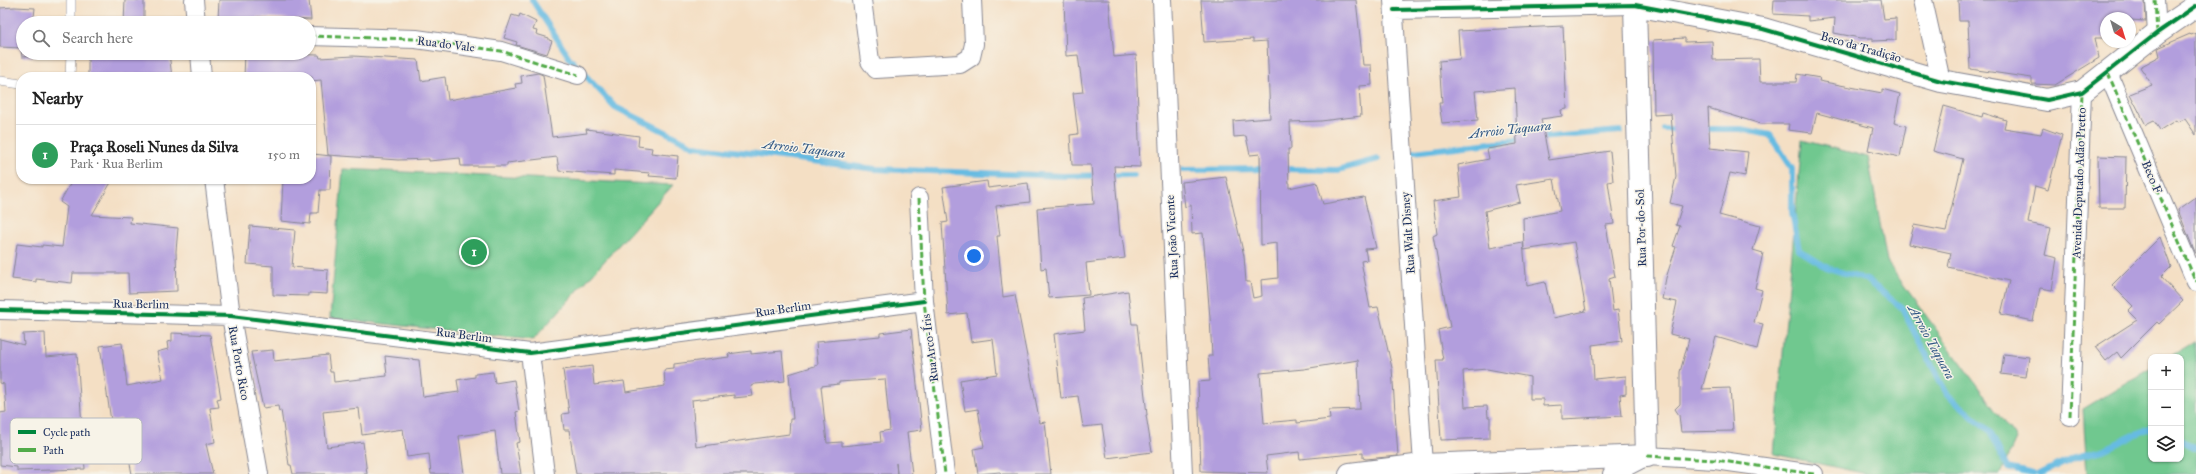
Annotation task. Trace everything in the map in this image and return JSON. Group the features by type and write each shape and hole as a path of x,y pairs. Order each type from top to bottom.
{"street":[{"path":"194,0 195,16"},
{"path":"862,0 870,61 876,69 960,64 971,57 974,44 972,0"},
{"name":"Rua João Vicente","path":"1162,0 1183,474"},
{"path":"1923,0 1941,81"},
{"path":"2155,0 2157,33"},
{"path":"1394,5 1635,2"},
{"name":"Beco da Tradição","path":"1635,2 1763,29 1941,81 2047,100 2082,92"},
{"name":"Rua Por-do-Sol","path":"1635,2 1647,456"},
{"name":"Rua Walt Disney","path":"1394,5 1423,466"},
{"name":"Avenida Deputado Adão Pretto","path":"2070,416 2082,92 2157,33 2196,6"},
{"name":"Rua do Vale","path":"316,36 416,39 501,51 578,75"},
{"path":"201,60 202,72"},
{"name":"Beco F","path":"2108,73 2196,282"},
{"name":"Rua Porto Rico","path":"215,184 231,316 259,474"},
{"name":"Rua Arco-Íris","path":"919,198 924,301 945,474"},
{"name":"Rua Berlim","path":"0,310 231,316 530,353 924,301"},
{"path":"530,353 545,474"},
{"path":"1612,474 1647,456"},
{"path":"1350,474 1423,466 1647,456 1715,460 1814,474"}],"lane":[{"path":"71,0 71,16"},
{"path":"70,72 71,60"},
{"path":"0,81 16,83"}],"green space":[{"path":"1802,140 1868,157 1887,262 2016,439 2000,474 1867,474 1774,454"},
{"path":"343,169 673,185 533,340 330,318"},
{"path":"2196,341 2196,474 2087,474 2083,409 2148,370 2148,462 2184,462 2184,354 2174,354"}],"building":[{"path":"125,0 144,0 144,16 124,16"},
{"path":"219,0 309,0 311,16 218,16"},
{"path":"1064,0 1109,0 1114,57 1136,55 1140,167 1114,166 1120,236 1122,236 1125,258 1086,263 1089,295 1049,298 1046,268 1041,269 1037,208 1094,204 1091,165 1072,165 1070,135 1078,134 1073,93 1083,92 1078,55 1066,56"},
{"path":"1201,0 1356,0 1363,65 1371,65 1372,85 1359,86 1361,116 1321,121 1290,122 1291,149 1288,149 1289,188 1317,182 1323,204 1364,197 1376,248 1365,249 1367,260 1361,261 1370,308 1378,307 1392,368 1398,456 1366,459 1363,458 1363,453 1300,459 1299,452 1266,456 1268,473 1201,471 1198,382 1210,381 1208,356 1212,356 1210,318 1203,233 1192,234 1191,205 1185,207 1182,182 1226,177 1244,256 1246,282 1250,282 1253,298 1262,296 1261,280 1278,278 1277,243 1261,245 1260,154 1250,155 1246,136 1234,137 1233,121 1270,118 1267,41 1253,42 1253,39 1204,42","holes":["1358,360 1360,409 1329,410 1330,419 1297,423 1297,420 1264,423 1260,373 1304,369"]},
{"path":"1774,0 1881,0 1884,19 1896,18 1896,40 1873,41 1873,38 1860,38 1834,33 1835,18 1808,21 1808,16 1773,14"},
{"path":"1958,0 2145,0 2146,21 2136,20 2136,12 2100,12 2100,38 2095,38 2099,58 2055,85 2032,84 2032,78 1970,69 1968,21 1959,21"},
{"path":"0,8 35,8 34,16 16,16 16,48 0,47"},
{"path":"520,14 536,22 533,30 537,31 536,34 549,38 549,40 552,41 547,54 516,45 517,42 504,38 512,15 519,17"},
{"path":"1563,26 1567,109 1561,110 1562,116 1541,119 1549,160 1610,151 1613,181 1608,182 1614,224 1606,225 1615,277 1609,279 1613,311 1618,310 1622,341 1592,345 1594,379 1626,376 1626,394 1620,395 1622,416 1562,419 1562,405 1543,406 1543,399 1530,399 1530,377 1487,369 1463,371 1465,407 1487,406 1488,417 1490,417 1490,438 1441,440 1436,360 1443,360 1438,330 1450,327 1433,236 1437,234 1433,201 1461,197 1458,165 1489,159 1487,149 1517,144 1515,88 1475,91 1478,120 1442,123 1439,103 1442,103 1439,61 1460,59 1458,31","holes":["1554,179 1560,211 1523,218 1524,250 1574,242 1586,311 1553,318 1545,282 1527,286 1523,242 1490,248 1485,211 1520,202 1516,185"]},
{"path":"2196,33 2196,135 2185,119 2177,122 2176,120 2160,130 2154,121 2146,125 2130,94 2152,85 2140,67 2160,56 2158,48 2190,34"},
{"path":"1685,38 1685,42 1712,41 1713,60 1759,59 1760,82 1796,82 1797,74 1820,78 1819,81 1882,93 1882,89 1900,94 1894,123 1906,126 1900,157 1868,150 1873,128 1817,113 1812,133 1788,130 1789,124 1761,124 1708,108 1710,148 1748,152 1745,176 1730,173 1719,215 1760,226 1753,250 1763,253 1755,288 1762,290 1754,322 1763,324 1757,349 1716,337 1702,389 1730,388 1733,431 1681,432 1679,415 1675,409 1680,404 1680,372 1689,339 1670,334 1677,302 1662,299 1666,278 1676,247 1673,246 1680,226 1676,225 1682,206 1670,203 1676,177 1671,114 1654,115 1653,40"},
{"path":"316,55 319,55 320,58 353,56 418,60 421,81 445,77 448,100 516,88 515,84 522,83 521,76 538,73 543,75 552,137 587,133 586,129 639,136 638,146 652,148 651,153 678,156 676,178 649,176 650,173 614,170 614,175 559,171 557,157 507,163 507,166 461,166 460,158 429,161 429,159 398,160 328,155 321,80 316,81 316,72 244,72 245,60 316,60"},
{"path":"88,60 170,60 171,72 88,72"},
{"path":"1944,106 1982,117 1983,113 2006,120 2004,128 2041,134 2043,128 2062,135 2048,190 2035,186 2028,223 2051,228 2045,255 2057,258 2052,290 2040,288 2033,321 2001,314 2009,281 1948,267 1951,253 1909,244 1914,225 1946,231 1963,159 1933,151"},
{"path":"316,154 331,156 330,190 320,190 318,213 311,213 310,224 281,221 283,184 316,184"},
{"path":"2098,156 2126,157 2125,208 2099,208"},
{"path":"987,181 988,188 1028,183 1030,202 996,206 1000,236 997,236 1003,297 1015,295 1040,423 1045,422 1051,474 1001,474 1000,472 978,474 974,449 984,447 978,409 965,411 960,380 997,374 993,339 971,342 967,313 948,315 942,223 948,222 943,187"},
{"path":"70,184 110,184 92,215 131,217 130,223 178,228 176,251 177,291 129,293 128,273 73,273 72,283 36,279 36,282 12,279 17,244 42,247 42,245 62,247 67,207 60,202"},
{"path":"2196,197 2196,253 2195,253 2178,210"},
{"path":"250,226 295,230 292,267 328,270 327,294 309,293 309,296 273,295 273,266 247,264"},
{"path":"2160,237 2171,267 2161,277 2183,301 2159,324 2157,322 2121,358 2117,352 2106,361 2095,347 2137,320 2128,311 2133,306 2112,285"},
{"path":"1128,291 1132,324 1137,324 1146,415 1152,452 1107,458 1102,425 1083,427 1078,396 1061,398 1054,334 1085,330 1082,298"},
{"path":"911,329 922,430 907,432 912,474 576,474 569,430 564,430 562,414 569,413 563,370 592,366 594,385 624,381 626,392 665,386 664,370 674,369 674,364 729,357 728,354 751,351 751,354 782,351 785,381 755,384 751,386 753,396 734,398 734,395 692,400 696,447 789,434 790,419 793,419 789,374 818,365 816,342 880,336 880,333","holes":["885,379 890,430 880,432 881,442 842,446 842,442 827,443 821,386 839,384 839,382"]},
{"path":"45,333 46,357 77,354 81,418 10,418 10,464 85,464 85,469 17,471 17,467 0,465 0,413 6,412 4,384 0,383 0,339 24,345 23,334"},
{"path":"172,333 210,335 221,398 217,399 219,407 210,408 215,442 206,444 213,474 132,474 130,464 142,464 142,418 111,418 100,346 122,343 127,386 163,379 157,352 168,349 167,342 172,341"},
{"path":"273,350 274,361 328,355 330,372 333,372 334,382 387,376 385,356 419,360 423,397 459,392 457,380 475,377 475,374 493,372 495,383 514,380 519,411 516,412 520,442 516,443 521,474 500,474 495,431 459,436 464,474 431,474 429,454 407,457 403,429 362,435 359,408 323,412 327,447 363,442 367,474 293,474 291,465 289,465 281,410 279,411 278,406 263,408 251,352"},
{"path":"2004,354 2029,357 2026,377 2001,374"}],"waterway":[{"name":"Arroio Taquara","path":"532,0 570,59 615,107 694,146 876,169 1063,176 1134,175"},
{"name":"Arroio Taquara","path":"1664,129 1680,129"},
{"name":"Arroio Taquara","path":"1701,129 1741,129 1770,135 1792,168 1792,212 1799,250 1828,268 1867,280 1901,307 1947,394 1990,431 2007,468 2034,474"},
{"name":"Arroio Taquara","path":"1538,138 1620,131"},
{"name":"Arroio Taquara","path":"1405,153 1525,139"},
{"name":"Arroio Taquara","path":"1281,169 1338,170 1378,159"},
{"name":"Arroio Taquara","path":"1183,170 1268,169"},
{"name":"Arroio Taquara","path":"2040,474 2072,458 2103,450 2148,428"},
{"name":"Arroio Taquara","path":"2184,442 2196,448"}],"marked path":[{"path":"2155,0 2157,33"},
{"path":"316,36 416,39 501,51 578,75"},
{"path":"2108,73 2196,282"},
{"path":"2070,416 2082,92"},
{"path":"919,198 924,301 945,474"},
{"path":"1647,456 1715,460 1814,474"}],"cycle path":[{"path":"1394,10 1635,5 1763,29 1941,81 2047,100 2082,92 2157,33 2196,6"},
{"path":"0,310 231,316 530,353 924,301"}],"place":[{"name":"Praça Roseli Nunes da Silva","path":"474,252"}]}
